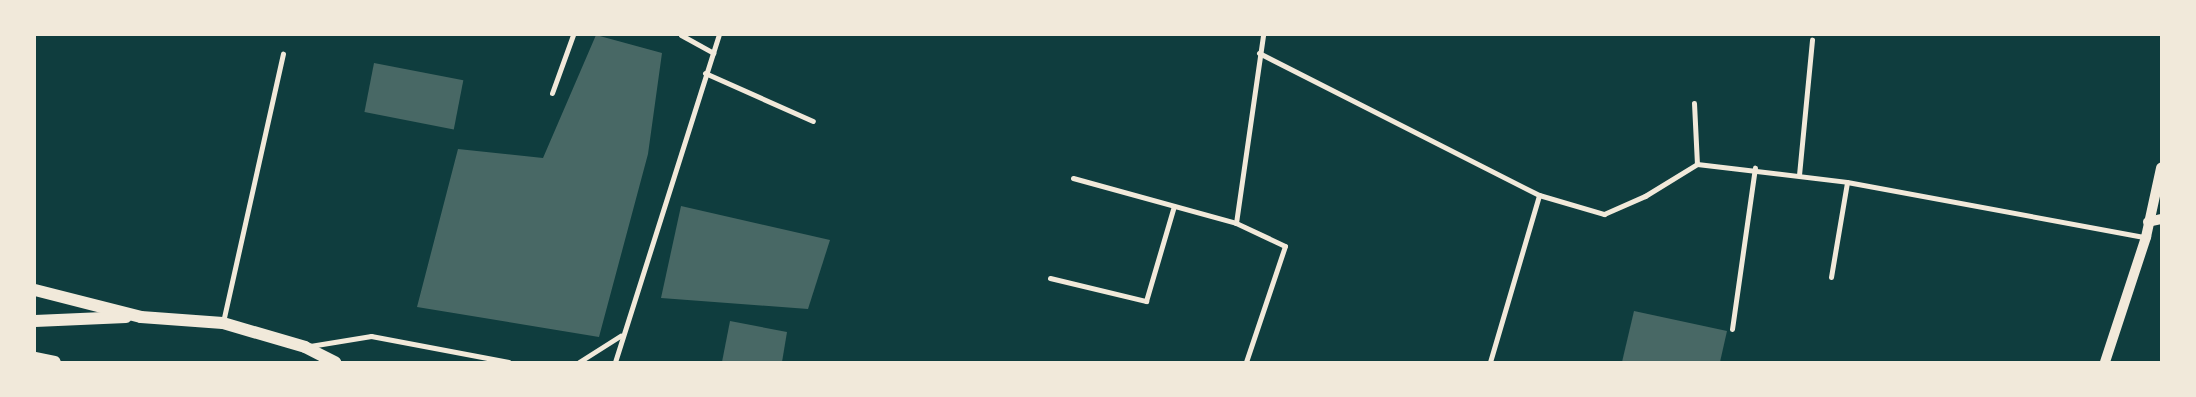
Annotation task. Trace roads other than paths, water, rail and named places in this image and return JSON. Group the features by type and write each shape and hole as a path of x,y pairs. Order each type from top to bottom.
{"main road":[{"path":"2105,362 2146,237 2161,168"},
{"path":"2148,222 2161,219"},
{"path":"35,290 141,317"},
{"path":"35,321 141,317 223,323 305,347 335,362"},
{"path":"35,358 55,362"}],"street":[{"path":"552,93 573,35"},
{"path":"681,35 713,53"},
{"path":"615,362 620,336 676,176 705,72 719,35"},
{"path":"1236,223 1263,35"},
{"path":"1798,174 1812,40"},
{"path":"1259,53 1539,195 1604,214 1645,196 1697,164 1755,168 1798,174 2146,237"},
{"path":"223,323 284,54"},
{"path":"705,72 813,121"},
{"path":"1694,103 1697,164"},
{"path":"1732,329 1755,168"},
{"path":"1073,178 1236,223 1285,246 1246,362"},
{"path":"1831,277 1847,182"},
{"path":"1490,362 1539,195"},
{"path":"1050,278 1146,301 1174,206"},
{"path":"305,347 371,336 509,362"},
{"path":"580,362 620,336"}]}
